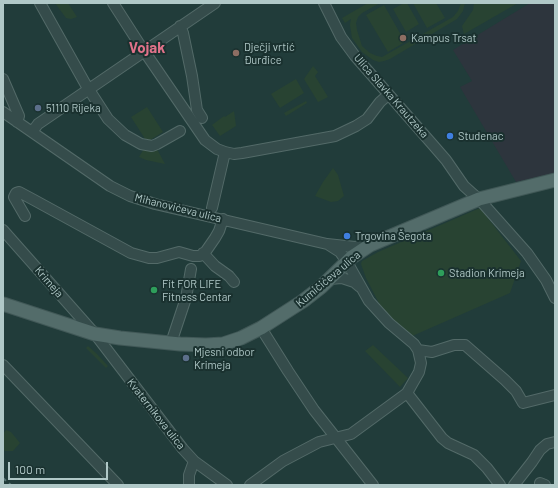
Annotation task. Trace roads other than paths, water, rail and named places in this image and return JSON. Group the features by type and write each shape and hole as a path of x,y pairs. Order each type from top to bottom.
{"main road":[{"name":"Kumičićeva ulica","path":"8,305 95,334 171,343 206,345 223,344 241,338 261,328 303,301 329,280 347,262 370,245 479,199 555,180"}],"street":[{"path":"40,3 89,89 108,119 125,135 141,144 152,146 180,131"},
{"path":"113,3 205,140 210,145 225,152 234,154 242,153 325,138 338,134 367,119 388,94"},
{"path":"32,132 38,124 215,3"},
{"name":"Ulica Slavka Krautzeka","path":"324,3 341,37 355,56 446,160 464,186 479,199 537,265 555,298"},
{"path":"180,26 184,33 197,110 202,118"},
{"path":"3,79 19,116 17,122"},
{"name":"Mihanovićeva ulica","path":"3,112 110,186 130,196 155,204 327,244 355,247 370,245"},
{"path":"212,208 225,152"},
{"path":"456,208 463,198 465,191 464,186"},
{"path":"26,216 14,197 16,193 19,192 131,253 157,258 179,252 193,256 200,256 215,238 223,219"},
{"name":"Krimeja","path":"3,230 95,334"},
{"name":"Mihanovićeva ulica","path":"327,244 340,252 369,301 384,317 414,344 418,350"},
{"path":"203,253 215,266 229,276 234,282"},
{"path":"171,343 186,298 191,269"},
{"path":"329,280 342,278 354,282 361,288"},
{"name":"Kumičićeva ulica","path":"3,297 11,301 8,305"},
{"path":"261,328 314,410 373,485"},
{"name":"Kvaternikova ulica","path":"95,334 173,437 194,461 227,485"},
{"path":"250,485 283,461 319,442 351,434 407,393 421,367 418,350 432,352 454,345 465,345 516,391 523,403 555,395"},
{"path":"3,365 118,485"},
{"path":"407,393 442,438 448,443 474,455 487,468 500,485"},
{"path":"514,485 540,450 547,444 555,442"},
{"path":"189,485 189,475 194,461"}],"railway":[{"path":"3,478 11,485"}],"place":[{"name":"Kampus Trsat","path":"403,38"},
{"name":"Dječji vrtić Đurđice","path":"236,53"},
{"name":"51110 Rijeka","path":"38,108"},
{"name":"Studenac","path":"450,136"},
{"name":"Trgovina Šegota","path":"347,236"},
{"name":"Stadion Krimeja","path":"441,273"},
{"name":"Fit FOR LIFE Fitness Centar","path":"154,290"},
{"name":"Mjesni odbor Krimeja","path":"186,358"}],"district":[{"name":"Vojak","path":"147,48"}]}
